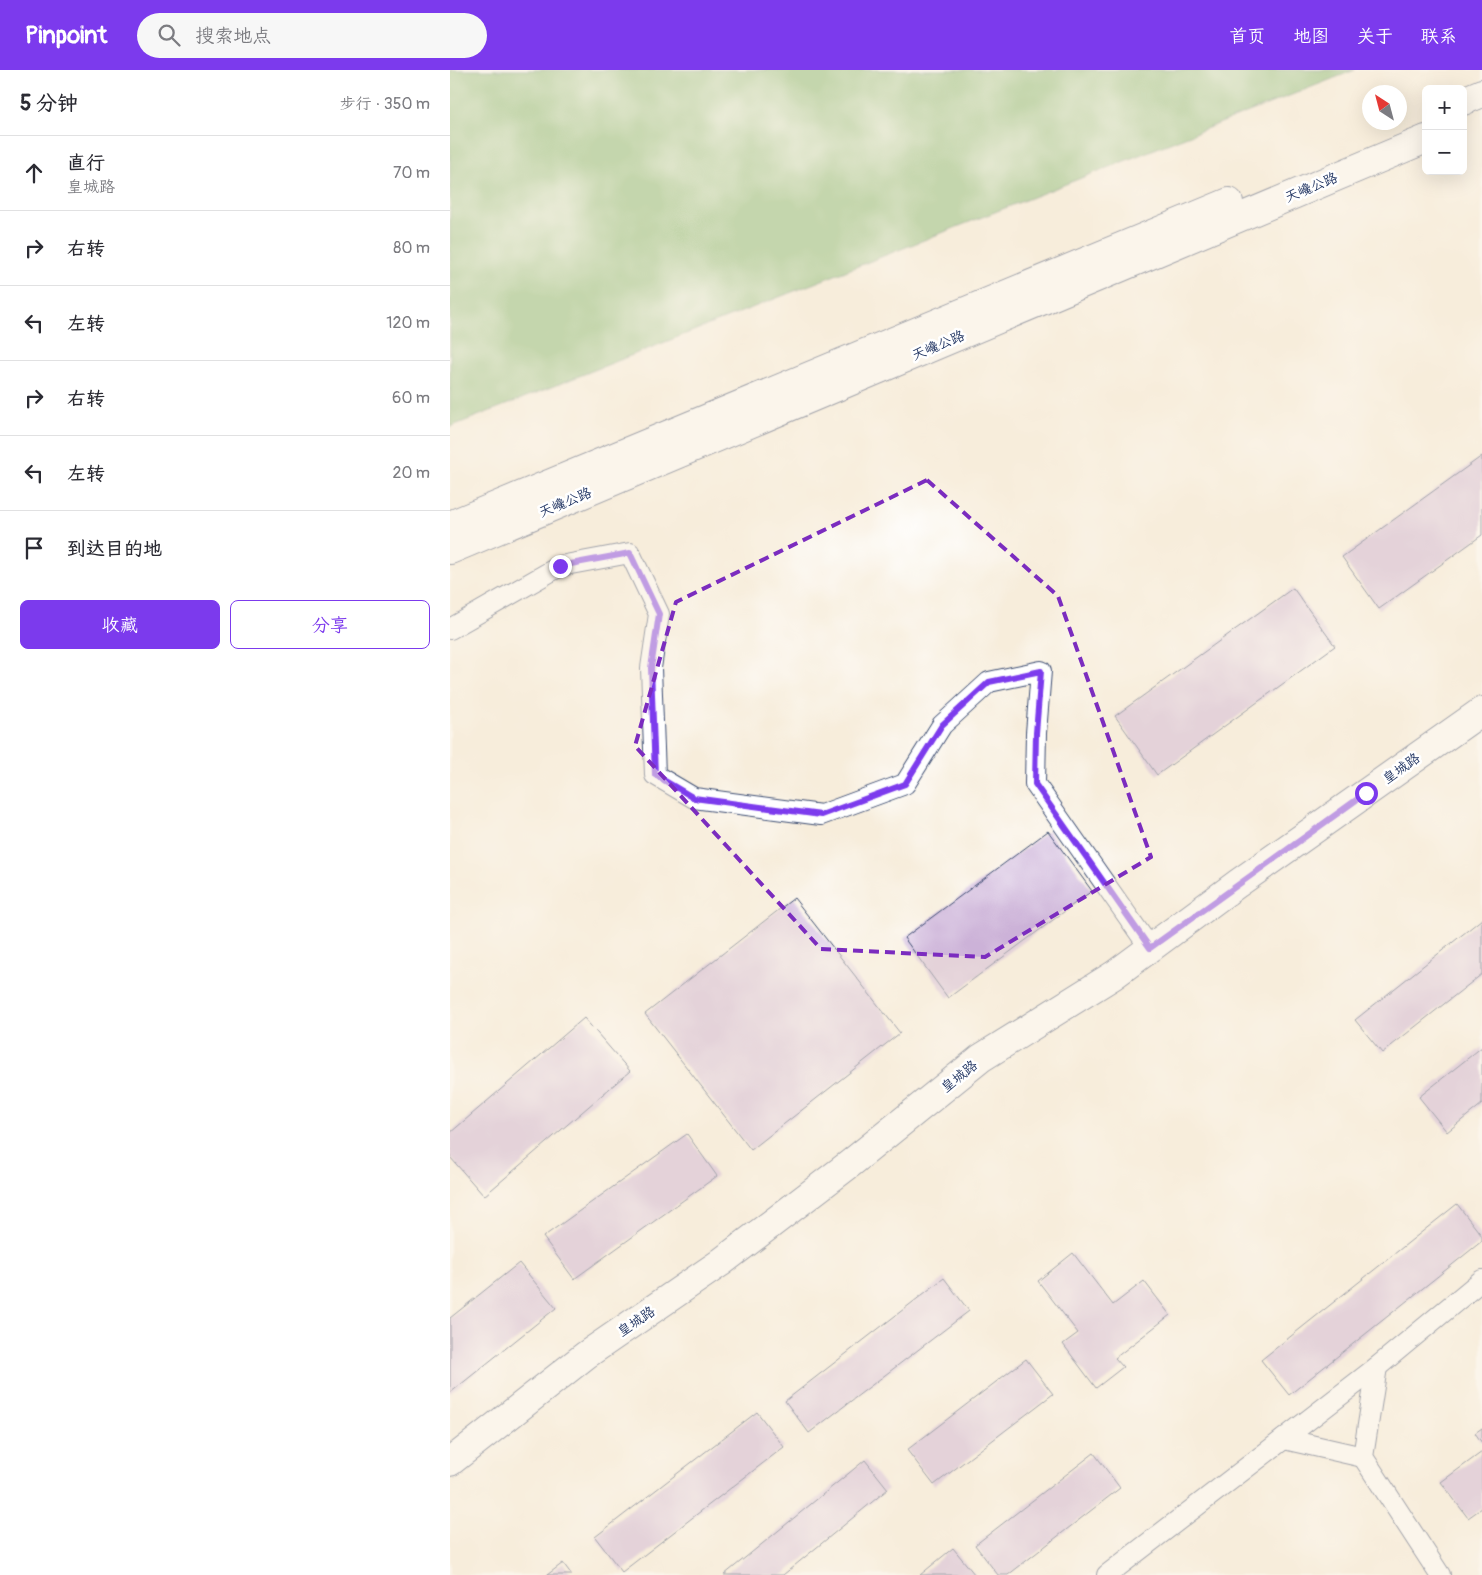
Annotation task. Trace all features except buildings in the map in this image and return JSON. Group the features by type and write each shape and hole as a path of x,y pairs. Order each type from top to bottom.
{"main road":[{"path":"1467,100 1482,93"},
{"path":"1467,120 1482,113"},
{"name":"天巉公路","path":"450,525 1422,121"},
{"name":"天巉公路","path":"450,550 1422,141"},
{"name":"皇城路","path":"450,1462 586,1355 720,1263 851,1163 981,1058 1114,975 1482,711"}],"street":[{"path":"450,628 560,566 630,553 659,614 651,668 655,775 694,798 821,815 905,784 942,725 989,682 1041,671 1036,733 1035,784 1150,948"},
{"path":"1107,1575 1377,1367 1482,1280"},
{"path":"1377,1367 1363,1457 1440,1575"},
{"path":"1284,1440 1363,1457"}],"highlighted area":[{"path":"927,480 1058,596 1151,857 985,957 821,949 635,746 676,602"}],"green space":[{"path":"450,70 1355,70 450,427"}],"route":[{"path":"560,566 630,553 659,614 651,668 655,775 694,798 821,815 905,784 942,725 989,682 1041,671 1036,733 1035,784 1150,948 1366,793"}]}
